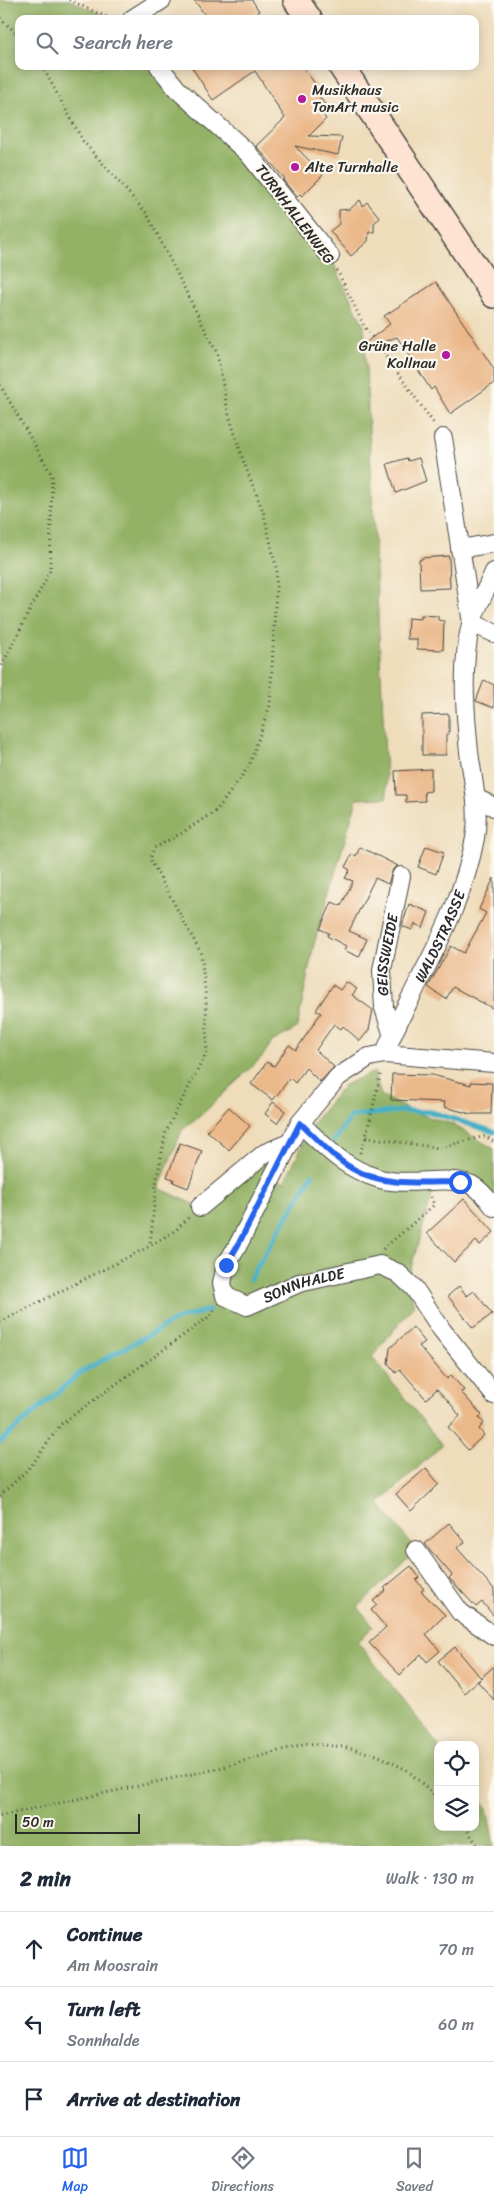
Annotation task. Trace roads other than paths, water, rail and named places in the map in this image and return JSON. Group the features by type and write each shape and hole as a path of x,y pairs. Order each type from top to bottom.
{"street":[{"path":"138,15 162,0"},
{"path":"296,0 306,15"},
{"name":"TURNHALLENWEG","path":"162,70 177,89 248,153 330,256"},
{"path":"343,70 494,295"},
{"path":"443,438 472,623 494,633"},
{"path":"460,549 494,544"},
{"name":"WALDSTRASSE","path":"385,1054 392,1034 446,927 463,884 475,837 476,798 469,753 466,708 466,658 472,623 494,572"},
{"path":"476,798 494,808"},
{"name":"GEISSWEIDE","path":"392,1034 384,1008 382,970 400,876"},
{"path":"200,1207 265,1153 289,1143 300,1123 338,1077 369,1057 385,1054 494,1062"},
{"path":"300,1123 337,1158 353,1169 379,1179 406,1183 460,1182 474,1186 487,1196 494,1207"},
{"name":"SONNHALDE","path":"289,1143 226,1265 222,1283 225,1296 247,1306 299,1283 380,1265 398,1273 414,1288 442,1330 494,1395"},
{"path":"416,1550 460,1612 494,1636"}],"waterway":[{"path":"334,1141 351,1116 401,1111 431,1112 494,1132"},
{"path":"250,1279 312,1175"},
{"path":"0,1442 81,1372 178,1319 209,1310"}],"place":[{"name":"Musikhaus TonArt music","path":"302,99"},
{"name":"Alte Turnhalle","path":"295,167"},
{"name":"Grüne Halle Kollnau","path":"446,355"}]}
